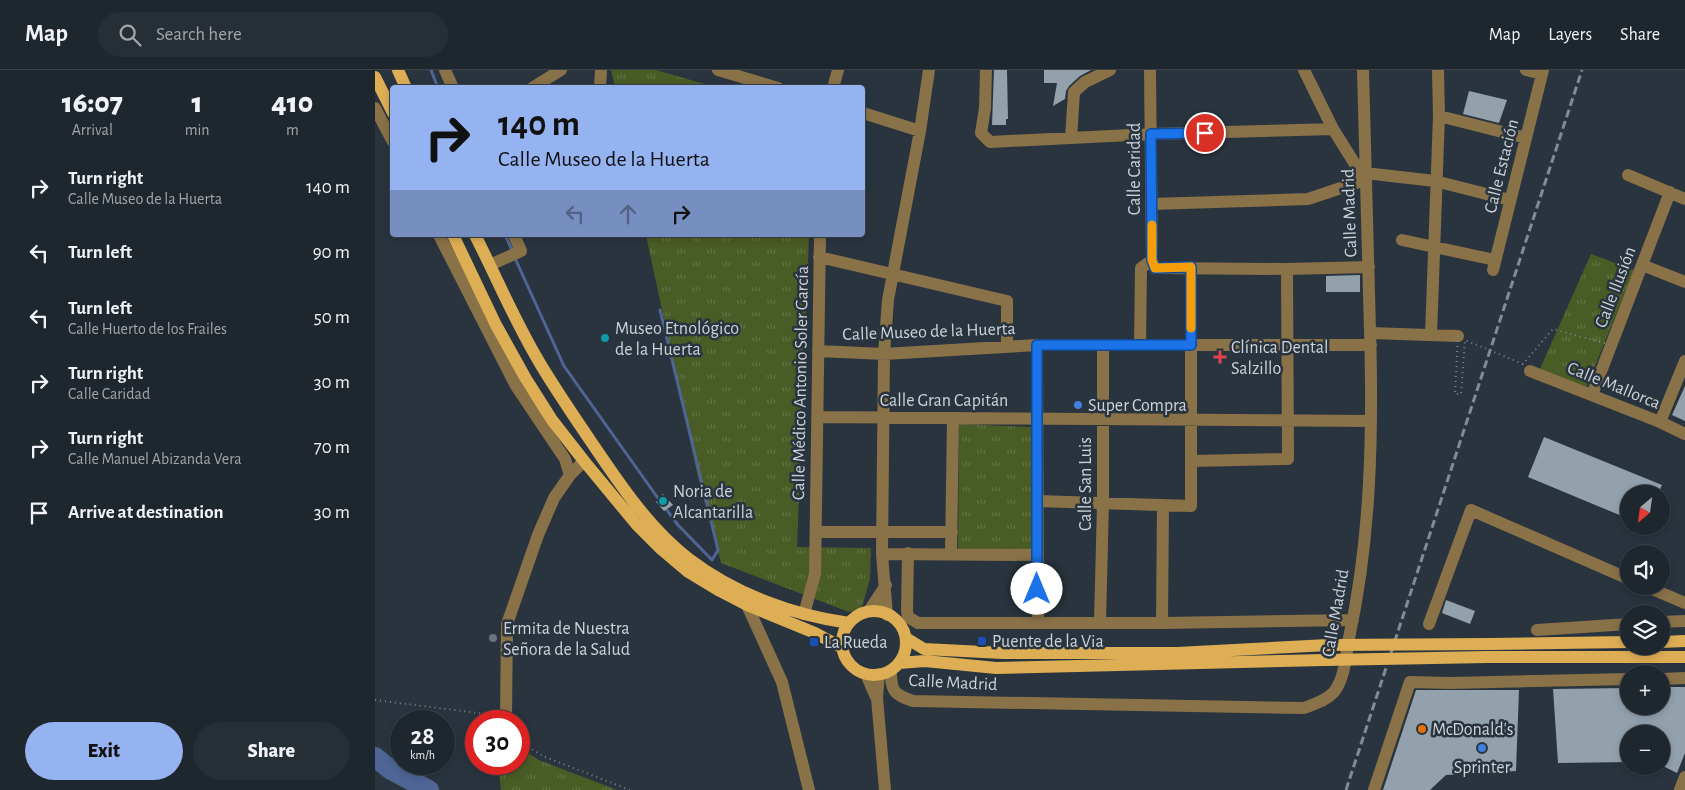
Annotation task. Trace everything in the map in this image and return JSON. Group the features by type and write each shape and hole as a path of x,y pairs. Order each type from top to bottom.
{"main road":[{"path":"398,70 405,85"},
{"path":"375,77 390,106"},
{"path":"454,237 526,379 551,420 637,525 687,571 720,592 747,605 815,632 843,648"},
{"path":"476,237 543,369 613,476 663,536 689,559 718,578 745,592 778,606 819,619 849,623"},
{"path":"884,670 905,650 906,638 901,626 893,617 881,612 869,611 857,616 849,623 843,635 843,648 847,659 856,669 884,670 925,661 996,668 1325,660 1620,643"},
{"path":"906,638 924,649 1003,653 1177,653 1328,645 1685,657"},
{"path":"1670,642 1685,641"}],"street":[{"path":"445,70 452,85"},
{"path":"537,85 561,70"},
{"path":"599,85 601,70"},
{"path":"718,70 755,75 773,85"},
{"path":"834,85 838,70"},
{"path":"887,614 883,554 883,417 884,354 888,300 920,131 929,70"},
{"path":"986,70 985,108 981,133 991,142 1151,134 1333,129"},
{"path":"1071,138 1074,92 1085,82 1110,70"},
{"name":"Calle Caridad","path":"1150,70 1151,204 1154,264"},
{"path":"1304,70 1333,129 1365,176"},
{"name":"Calle Madrid","path":"884,670 897,694 913,701 1304,708 1325,700 1334,692 1341,679 1353,620 1367,522 1370,339 1363,70"},
{"path":"1431,335 1435,182 1439,116 1438,70"},
{"path":"1526,70 1542,72"},
{"name":"Calle Estación","path":"1433,248 1494,265 1542,72"},
{"path":"375,108 390,136"},
{"path":"865,114 920,131"},
{"path":"1439,116 1526,138"},
{"path":"1629,175 1685,199"},
{"path":"1151,204 1307,199 1365,176 1435,182 1510,200"},
{"name":"Calle Ilusión","path":"1592,395 1670,192"},
{"path":"440,237 515,386 565,459 570,474"},
{"path":"490,265 521,251 515,237"},
{"name":"Calle Médico Antonio Soler García","path":"804,614 815,574 820,237"},
{"path":"1402,240 1433,248"},
{"path":"819,257 1007,301 1007,347"},
{"path":"1140,345 1141,268 1154,264 1191,267 1287,269 1369,267"},
{"path":"1642,264 1685,282"},
{"path":"1037,501 1191,506 1191,267"},
{"path":"1191,460 1288,460 1287,269"},
{"name":"Calle Museo de la Huerta","path":"818,352 884,354 1037,345 1287,345 1431,335 1458,336"},
{"path":"1037,345 1038,622"},
{"name":"Calle San Luis","path":"1100,622 1103,504 1103,345"},
{"path":"1660,422 1685,361"},
{"name":"Calle Mallorca","path":"1530,371 1660,422 1685,434"},
{"name":"Calle Gran Capitán","path":"817,417 1370,421"},
{"path":"951,554 953,418"},
{"path":"507,710 507,624 554,498 570,474 584,462"},
{"path":"1162,623 1163,505"},
{"path":"1429,624 1471,510 1620,575"},
{"path":"815,532 952,532"},
{"path":"908,553 907,611 908,617 918,623 1162,623 1353,620"},
{"path":"883,554 1037,555"},
{"path":"869,611 886,585"},
{"path":"1665,595 1685,604"},
{"path":"747,605 782,682 809,790"},
{"path":"1670,622 1685,621"},
{"path":"1537,630 1620,625"},
{"path":"884,670 877,698 885,790"},
{"path":"1670,679 1685,678"},
{"path":"1374,790 1410,682 1450,683 1620,679"},
{"path":"1679,790 1685,777"}],"path":[{"path":"1458,336 1455,394 1461,394 1465,340 1523,364 1553,329 1611,346"},
{"path":"375,700 465,712"},
{"path":"530,748 545,757 630,790"}],"green space":[{"path":"611,70 656,70 708,85 615,85"},
{"path":"646,237 809,237 797,547 871,548 870,579 862,607 849,612 721,563 698,477"},
{"path":"1591,254 1634,270 1586,388 1540,369"},
{"path":"959,424 1031,427 1032,553 958,551"},
{"path":"530,754 539,760 617,790 501,790 499,775 530,775"}],"building":[{"path":"994,70 1007,70 1008,119 1006,119 1006,125 992,125"},
{"path":"1044,70 1091,70 1080,76 1069,86 1065,99 1053,106 1057,83 1044,83"},
{"path":"1469,91 1507,100 1499,123 1463,114"},
{"path":"1360,275 1360,292 1326,292 1326,276"},
{"path":"1685,386 1685,421 1672,415"},
{"path":"1544,437 1662,485 1620,485 1620,515 1528,477"},
{"path":"663,494 673,505 664,511 656,502"},
{"path":"1446,600 1475,611 1470,624 1442,613"},
{"path":"1670,687 1685,687 1685,753 1677,773 1670,770 1670,725 1620,725 1620,762 1558,763 1553,689 1620,688 1620,715 1670,715"},
{"path":"1416,690 1519,690 1516,771 1446,775 1430,790 1383,790"}],"waterway":[{"path":"431,70 437,85"},
{"path":"506,237 512,250"},
{"path":"514,256 564,366 660,501"},
{"path":"660,310 718,550 712,560 678,525 664,506"},
{"path":"375,757 391,770 429,790"}],"railway":[{"path":"1346,790 1582,70"}],"slow traffic":[{"path":"1152,225 1152,260 1155,268 1191,267 1191,328"}],"place":[{"name":"Museo Etnológico de la Huerta","path":"605,338"},
{"name":"Clínica Dental Salzillo","path":"1220,357"},
{"name":"Super Compra","path":"1078,405"},
{"name":"Noria de Alcantarilla","path":"663,501"},
{"name":"Ermita de Nuestra Señora de la Salud","path":"493,638"},
{"name":"Puente de la Via","path":"982,641"},
{"name":"La Rueda","path":"814,642"},
{"name":"McDonald's","path":"1422,729"},
{"name":"Sprinter","path":"1482,748"}],"route":[{"path":"1037,589 1037,345 1191,345 1191,267 1155,268 1152,260 1151,134 1205,133"}]}
